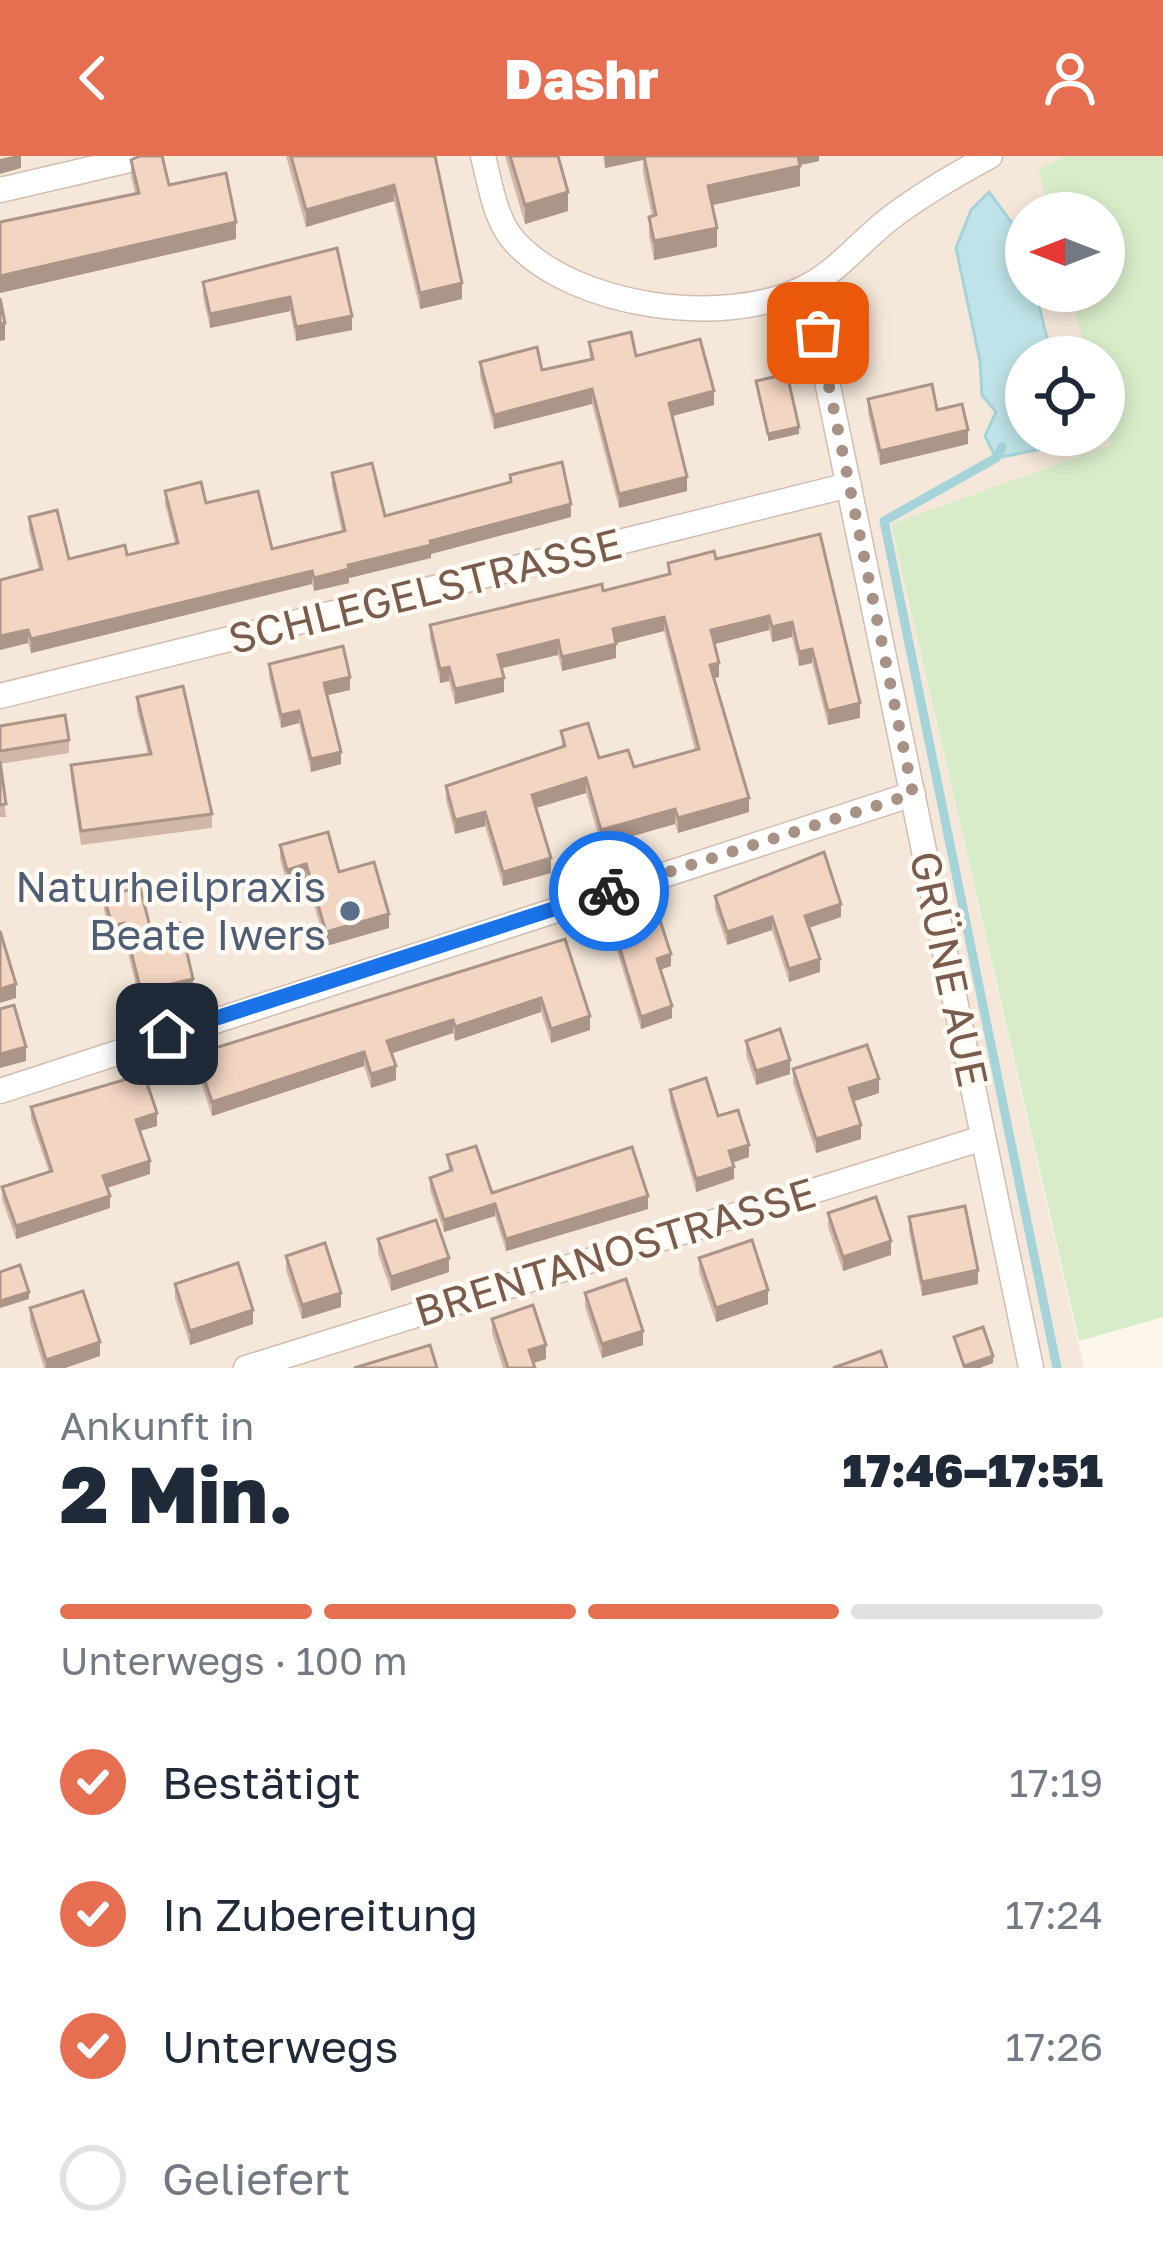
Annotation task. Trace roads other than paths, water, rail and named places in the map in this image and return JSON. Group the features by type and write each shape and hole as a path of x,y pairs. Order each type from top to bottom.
{"street":[{"path":"0,190 146,156"},
{"path":"482,156 514,241 558,275 641,304 698,308 764,301 802,290 889,219 990,156"},
{"name":"GRÜNE AUE","path":"802,290 818,333 1031,1368"},
{"name":"SCHLEGELSTRASSE","path":"0,696 849,485"},
{"path":"0,1090 913,794"},
{"name":"BRENTANOSTRASSE","path":"246,1368 983,1138"}],"water":[{"path":"989,192 1005,214 1005,312 1040,312 1047,336 1005,336 1006,456 996,458 985,436 996,412 982,395 980,361 956,248 971,210"}],"waterway":[{"path":"1002,447 996,458 884,521 1057,1368"}],"place":[{"name":"Naturheilpraxis Beate Iwers","path":"350,911"}]}
